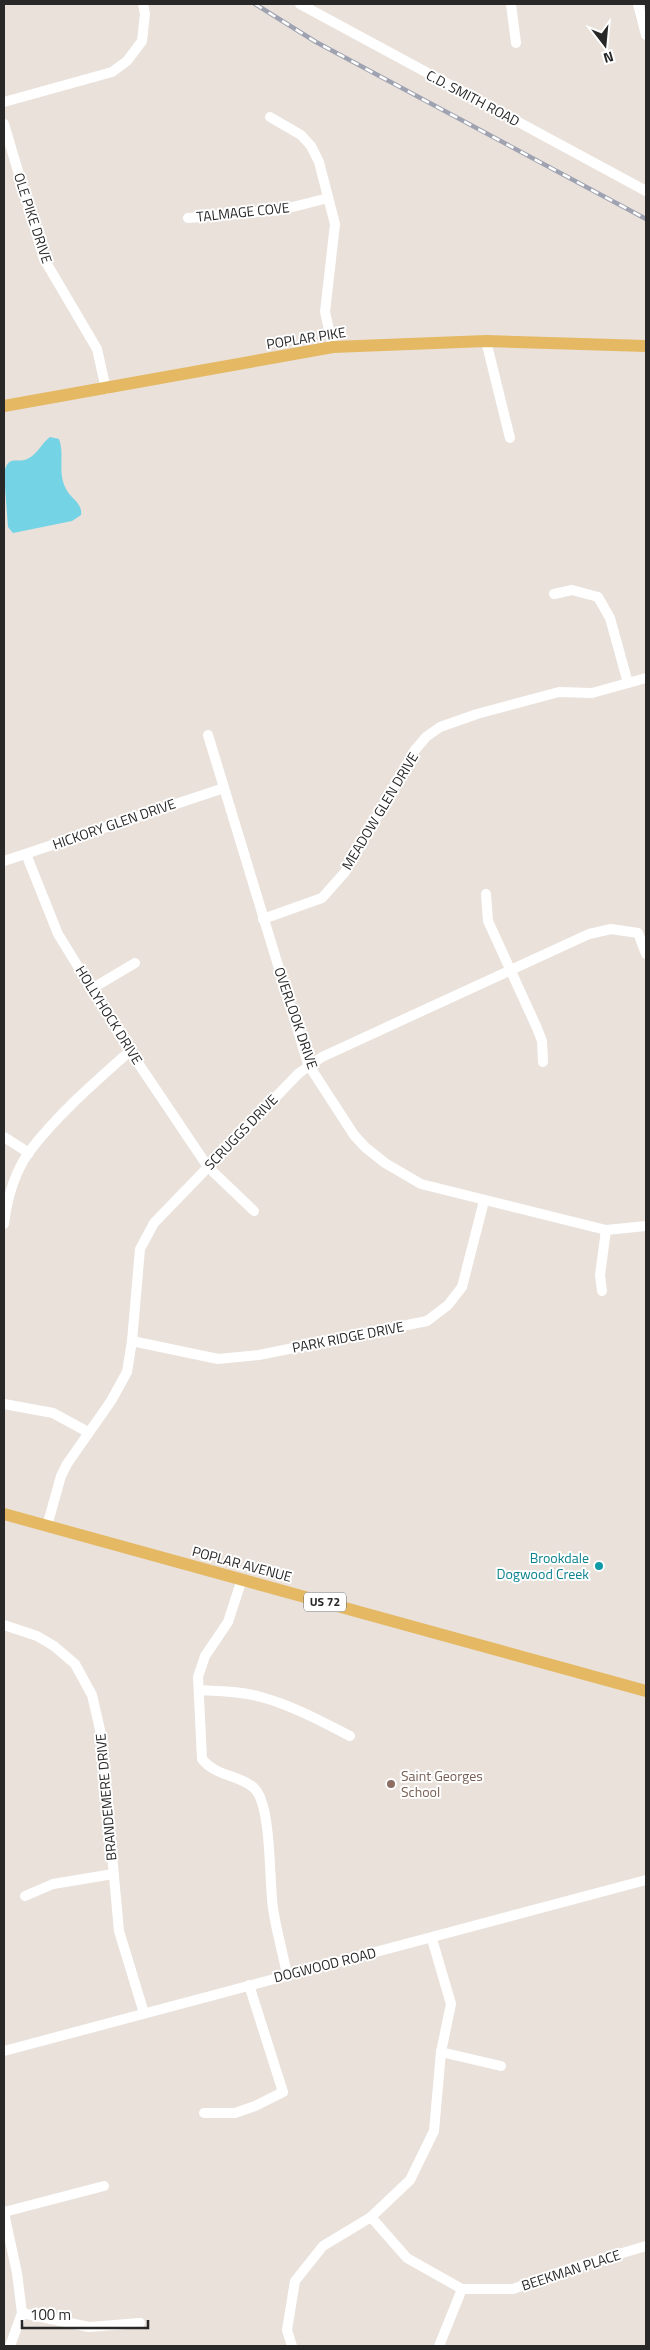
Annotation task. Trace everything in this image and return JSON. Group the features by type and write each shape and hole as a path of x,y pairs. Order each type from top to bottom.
{"main road":[{"name":"POPLAR PIKE","path":"4,406 333,347 486,341 646,346"},
{"name":"POPLAR AVENUE","path":"4,1514 646,1691"}],"street":[{"path":"4,102 112,72 127,61 142,41 145,14 143,4"},
{"name":"C.D. SMITH ROAD","path":"300,4 646,191"},
{"path":"511,4 516,43"},
{"path":"638,4 646,35"},
{"path":"270,117 301,135 311,146 318,162 328,198 335,224 325,312 333,347"},
{"name":"OLE PIKE DRIVE","path":"4,124 44,260 97,348 106,389"},
{"name":"TALMAGE COVE","path":"188,218 281,210 328,198"},
{"path":"486,341 510,438"},
{"path":"554,594 572,590 598,597 610,618 628,683"},
{"name":"MEADOW GLEN DRIVE","path":"263,919 322,898 344,872 415,750 426,736 440,727 477,714 558,692 586,694 646,678"},
{"name":"OVERLOOK DRIVE","path":"208,736 308,1064 346,1125 372,1153 421,1184 606,1230 646,1226"},
{"name":"HICKORY GLEN DRIVE","path":"4,861 224,788"},
{"name":"HOLLYHOCK DRIVE","path":"26,854 58,934 93,988 130,1051 208,1167 254,1211"},
{"path":"486,894 488,921 542,1041 543,1062"},
{"name":"SCRUGGS DRIVE","path":"47,1526 61,1476 88,1432 111,1401 127,1372 132,1341 137,1265 140,1249 154,1223 308,1064 589,934 611,929 638,933 646,954"},
{"path":"93,988 135,963"},
{"path":"4,1224 12,1186 29,1152 84,1092 130,1051"},
{"path":"4,1137 29,1152"},
{"name":"PARK RIDGE DRIVE","path":"132,1341 218,1359 259,1356 427,1321 448,1305 462,1287 484,1201"},
{"path":"602,1291 600,1275 606,1230"},
{"path":"4,1404 53,1413 88,1432"},
{"path":"242,1580 228,1622 205,1656 198,1677 202,1760 210,1769 224,1773 255,1789 260,1799 270,1860 273,1907 287,1975"},
{"name":"BRANDEMERE DRIVE","path":"4,1625 37,1636 54,1646 76,1664 92,1695 102,1734 119,1931 144,2013"},
{"path":"199,1690 232,1692 261,1697 313,1717 350,1736"},
{"path":"25,1896 53,1884 113,1874"},
{"name":"DOGWOOD ROAD","path":"4,2051 249,1984 432,1939 646,1880"},
{"path":"292,2346 287,2330 295,2281 323,2246 371,2217 410,2180 434,2131 441,2052 450,2004 432,1939"},
{"path":"204,2113 235,2113 255,2106 283,2092 249,1984"},
{"path":"441,2052 501,2066"},
{"path":"10,2346 22,2313 17,2273 4,2213 104,2186"},
{"name":"BEEKMAN PLACE","path":"371,2217 407,2258 462,2289 513,2289 572,2268 646,2246"},
{"path":"439,2346 462,2289"},
{"path":"22,2313 89,2327 140,2322"}],"water":[{"path":"50,437 59,439 63,483 80,507 81,515 72,521 13,533 8,527 4,473 6,467 11,461 25,460 32,456"}],"railway":[{"path":"255,4 316,42 646,219"}],"place":[{"name":"Brookdale Dogwood Creek","path":"599,1566"},
{"name":"Saint Georges School","path":"391,1784"}]}
